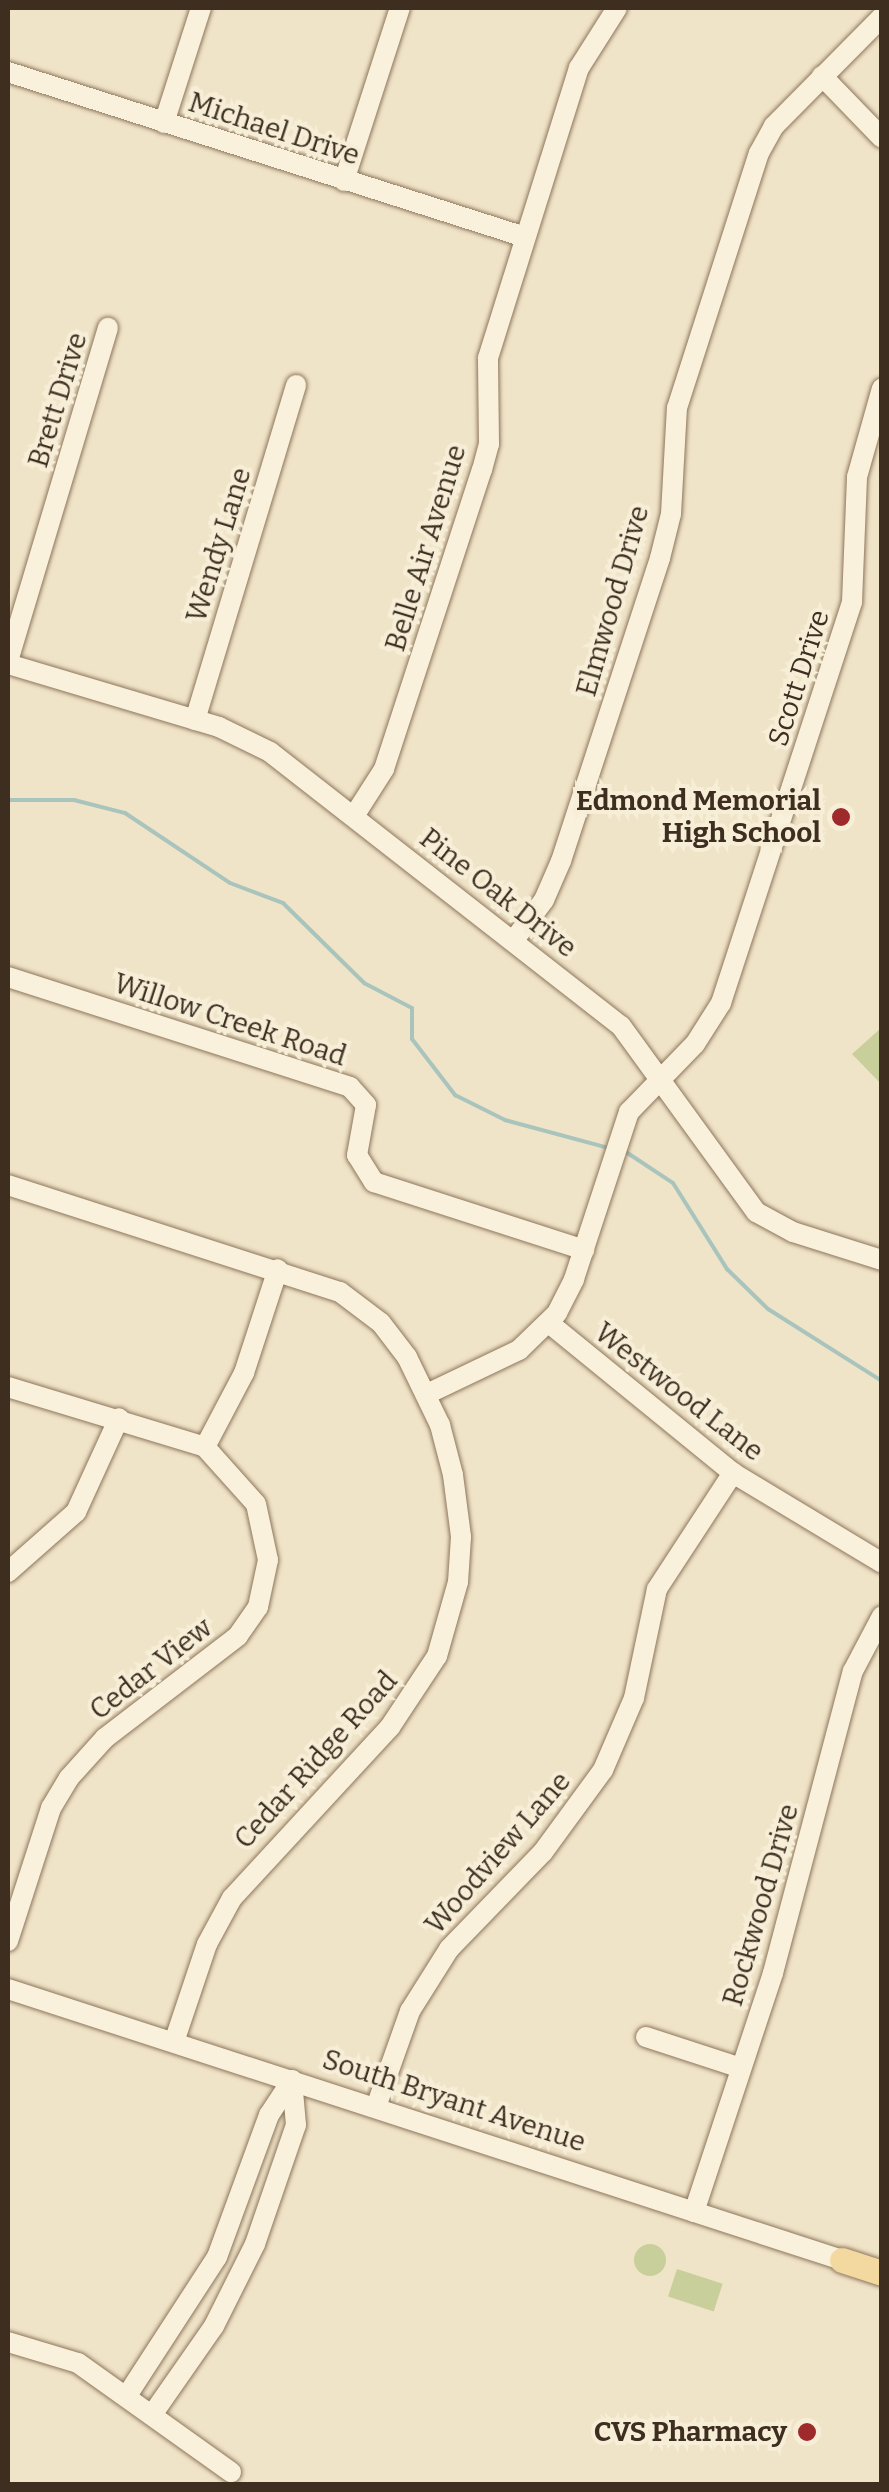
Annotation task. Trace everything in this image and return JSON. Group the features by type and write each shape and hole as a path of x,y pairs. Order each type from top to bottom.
{"main road":[{"name":"South Bryant Avenue","path":"842,2260 882,2273"}],"street":[{"path":"164,123 201,8"},
{"path":"344,181 400,8"},
{"name":"Belle Air Avenue","path":"354,816 384,769 482,470 489,444 488,358 579,68 617,8"},
{"name":"Elmwood Drive","path":"514,940 544,900 562,861 660,558 671,514 677,408 759,153 774,126 882,17"},
{"name":"Michael Drive","path":"8,72 525,238"},
{"path":"822,76 882,138"},
{"name":"Brett Drive","path":"8,662 108,328"},
{"name":"Wendy Lane","path":"195,720 296,385"},
{"name":"Scott Drive","path":"427,1394 519,1350 549,1323 584,1250 628,1112 660,1074 695,1044 722,1003 852,602 857,476 882,388"},
{"name":"Pine Oak Drive","path":"8,662 195,720 270,752 622,1026 756,1212 780,1226 882,1260"},
{"name":"Willow Creek Road","path":"8,978 350,1088 366,1105 357,1155 374,1182 584,1250"},
{"name":"Cedar Ridge Road","path":"8,1185 340,1292 370,1313 401,1348 427,1394 447,1449 461,1537 458,1582 436,1656 390,1727 232,1898 207,1944 174,2042"},
{"path":"8,1387 206,1447 244,1373 278,1269"},
{"name":"Westwood Lane","path":"549,1323 732,1473 882,1563"},
{"path":"8,1572 76,1512 119,1418"},
{"name":"Cedar View","path":"8,1942 51,1808 78,1766 230,1645 258,1606 268,1560 264,1524 243,1482 206,1447"},
{"name":"Woodview Lane","path":"376,2106 410,2010 448,1949 543,1852 603,1770 634,1698 657,1589 732,1473"},
{"name":"Rockwood Drive","path":"694,2212 773,1973 853,1671 882,1616"},
{"name":"South Bryant Avenue","path":"8,1988 842,2260"},
{"path":"646,2037 741,2068"},
{"path":"128,2394 217,2257 269,2115 292,2080"},
{"path":"154,2412 214,2326 255,2244 296,2125 292,2080"},
{"path":"8,2342 64,2356 154,2412 231,2472"}],"green space":[{"path":"881,1028 881,1084 852,1054"},
{"path":"650,2244 661,2249 666,2260 661,2271 650,2276 639,2271 634,2260 639,2249"},
{"path":"677,2269 723,2284 714,2311 668,2297"}],"waterway":[{"path":"8,800 74,800 125,813 230,883 283,903 364,983 412,1008 412,1039 455,1095 505,1120 605,1147"},
{"path":"626,1152 673,1183 727,1269 768,1309 882,1381"}],"place":[{"name":"Edmond Memorial High School","path":"841,817"},
{"name":"CVS Pharmacy","path":"807,2432"}]}
